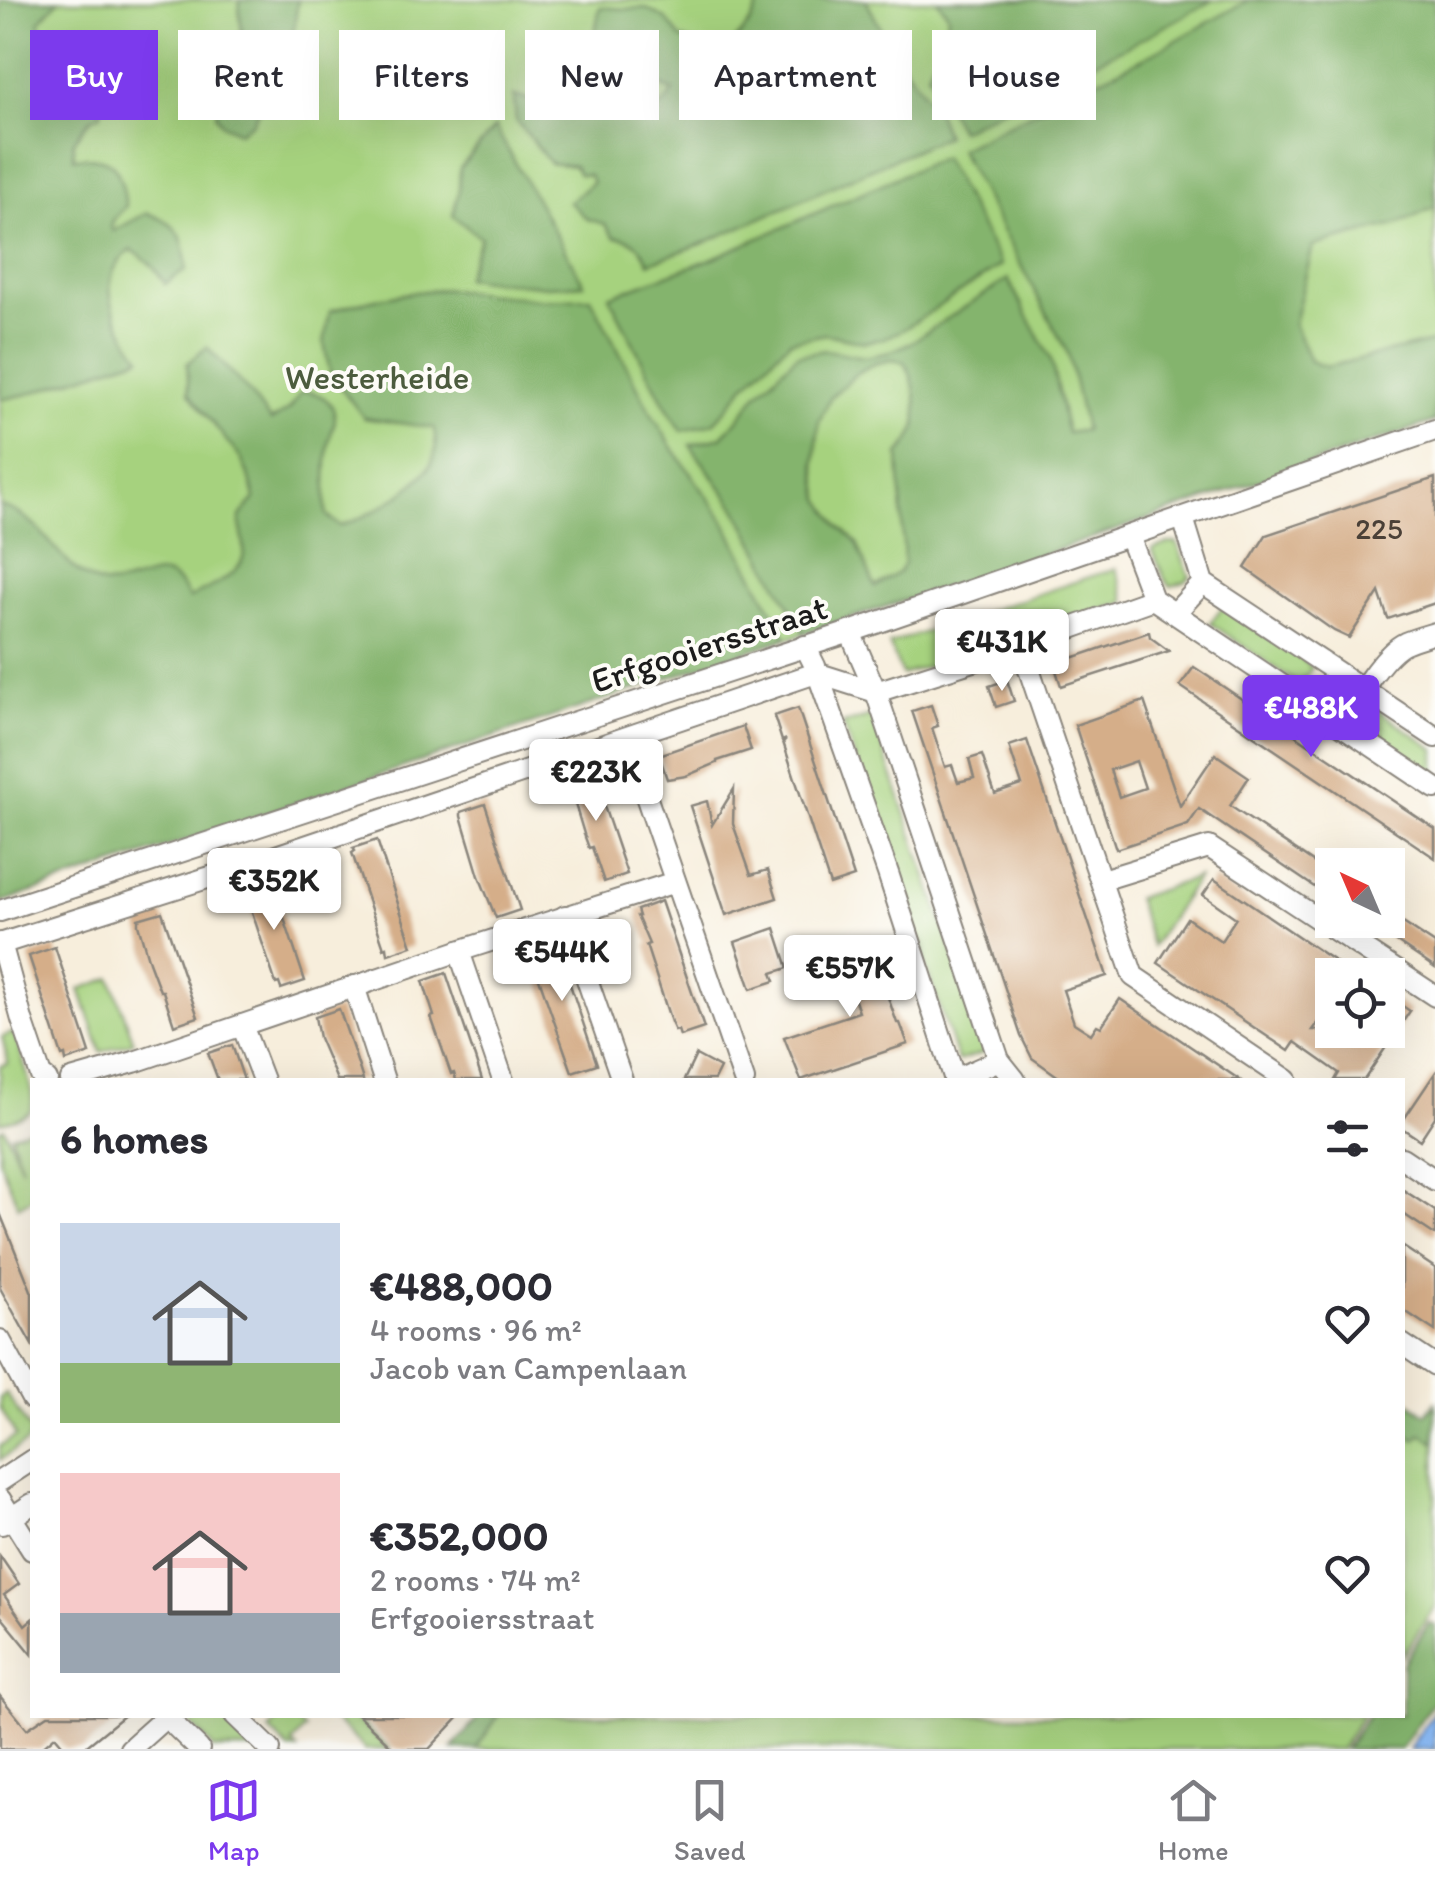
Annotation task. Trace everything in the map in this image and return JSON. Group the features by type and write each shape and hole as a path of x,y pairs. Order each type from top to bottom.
{"street":[{"name":"Erfgooiersstraat","path":"0,910 850,632 1435,430"},
{"path":"1182,518 1204,582 1435,737"},
{"path":"1129,536 1153,600 1435,788"},
{"path":"1175,613 1204,582"},
{"path":"876,692 1153,600"},
{"path":"850,632 876,692 998,1060 1013,1078"},
{"path":"1340,724 1392,652 1402,644 1435,633"},
{"path":"805,646 888,873 954,1078"},
{"path":"1021,646 1133,976 1284,1078"},
{"name":"Erfgooiersstraat","path":"1,944 816,674 876,692"},
{"path":"626,738 743,1078"},
{"path":"1102,880 1209,847 1435,996"},
{"path":"86,1078 138,1071 242,1025 675,882"},
{"path":"565,916 621,1078"},
{"path":"1,944 44,1078"},
{"path":"459,951 502,1078"},
{"path":"354,986 383,1078"},
{"path":"242,1025 262,1078"},
{"path":"959,1078 998,1060"},
{"path":"1405,1160 1435,1180"},
{"path":"0,1340 30,1395"},
{"path":"1405,1346 1435,1366"},
{"path":"0,1481 30,1461"},
{"path":"0,1499 6,1522 30,1548"},
{"path":"6,1522 30,1505"},
{"path":"130,1749 164,1718"},
{"path":"168,1718 199,1749"},
{"path":"238,1718 270,1749"}],"green space":[{"name":"Westerheide","path":"0,0 1435,0 1435,421 0,903"},
{"path":"0,0 59,0 39,22 42,30 30,30 30,120 90,120 73,141 74,158 99,158 118,173 126,206 114,219 113,231 147,213 167,222 182,240 186,270 165,284 150,264 131,250 112,275 110,289 117,317 141,357 0,400"},
{"path":"241,0 298,0 294,30 241,30"},
{"path":"760,0 866,0 881,30 743,30"},
{"path":"937,0 1213,0 1096,62 1096,30 947,30 948,14"},
{"path":"1249,0 1435,0 1435,207 1399,224 1313,246 1294,324 1310,361 1326,367 1435,341 1435,421 804,633 736,508 690,445 721,437 797,355 826,350 864,357 887,353 910,343 1008,279 1051,360 1067,433 1085,430 1068,354 959,149 1018,120 1096,120 1096,81","holes":["891,360 904,362 917,410 914,434 899,454 904,563 899,572 875,587 857,543 839,526 821,499 815,464 819,421 831,397 857,373"]},
{"path":"600,7 646,8 667,20 679,36 679,120 912,120 912,77 932,104 932,120 940,120 946,136 704,243 649,263 636,244 614,237 605,224 587,219 569,202 593,182 574,166 550,163 516,120 514,96 525,99 525,120 659,120 659,107 673,91 659,85 659,30 595,30"},
{"path":"219,120 254,120 239,132"},
{"path":"954,120 980,120 960,130"},
{"path":"495,127 584,284 548,286 465,278 481,238 453,216 460,168"},
{"path":"943,157 1001,265 903,330 882,339 864,342 826,334 790,341 713,423 682,431 609,296 711,259"},
{"path":"445,289 547,300 591,298 650,411 722,517 787,638 0,903 0,506 28,520 72,566 98,583 116,584 168,575 190,598 233,573 243,558 240,516 255,499 241,459 189,393 187,364 207,347 271,421 290,409 301,392 328,401 335,418 327,456 327,515 340,526 366,515 396,498 422,476 435,453 434,428 364,418 330,373 324,343 330,311 387,297"},
{"path":"1177,543 1190,577 1171,586 1152,549"},
{"path":"1116,568 1126,602 902,675 889,644"},
{"path":"1223,606 1312,668 1300,685 1210,623"},
{"path":"1375,708 1435,749 1435,780 1363,731 1363,724"},
{"path":"872,716 987,1052 958,1061 843,724"},
{"path":"1198,877 1152,946 1136,898"},
{"path":"111,978 134,1042 101,1052 80,989"},
{"path":"14,1032 30,1085 30,1111 0,1123 0,1066 8,1063 2,1037"},
{"path":"4,1128 22,1168 11,1135 30,1129 30,1199 18,1206 0,1161 0,1130"},
{"path":"6,1393 30,1434 27,1442 0,1460 0,1446 16,1436 0,1407 0,1398"},
{"path":"1405,1400 1426,1414 1435,1403 1435,1443 1422,1434 1415,1440 1405,1432"},
{"path":"1405,1422 1435,1443 1435,1606 1405,1652"},
{"path":"1429,1623 1435,1626 1435,1699 1401,1749 1345,1749 1366,1718 1405,1718 1405,1660"},
{"path":"224,1718 255,1749 215,1749 188,1721"},
{"path":"281,1718 293,1718 305,1729 292,1743 298,1749 289,1749 269,1730"},
{"path":"332,1718 355,1718 389,1749 365,1749"},
{"path":"478,1718 497,1718 476,1749 452,1749"},
{"path":"486,1718 1361,1718 1341,1749 464,1749"}],"water":[{"path":"1435,1710 1435,1749 1409,1749"}],"building":[{"path":"1435,478 1435,603 1388,619 1379,592 1349,638 1245,568 1266,535"},
{"path":"1149,632 1169,651 1061,686 1054,664"},
{"path":"1194,667 1435,829 1435,858 1180,686"},
{"path":"1007,680 1014,701 996,707 989,686"},
{"path":"1144,701 1180,806 1215,754 1249,777 1230,806 1315,864 1315,887 1199,809 1188,825 1116,849 1075,725","holes":["1136,761 1145,788 1119,797 1110,770"]},
{"path":"931,705 938,726 932,728 945,767 952,765 958,782 974,778 969,759 982,755 995,794 1022,785 1009,746 1027,740 1107,976 1063,990 1074,1023 1091,1034 1097,1025 1101,1027 1120,999 1237,1078 1060,1078 1032,1058 1021,1036 912,711"},
{"path":"798,708 854,877 830,885 783,742 786,739 782,741 774,716"},
{"path":"743,726 751,750 686,776 667,779 659,755"},
{"path":"591,768 627,874 604,882 585,837 567,776"},
{"path":"734,789 733,824 751,875 768,870 777,898 726,915 690,806 707,801 712,825"},
{"path":"485,804 520,910 496,918 461,816 461,812"},
{"path":"377,840 412,946 388,954 352,853 353,848"},
{"path":"270,876 305,981 281,989 244,888 245,884"},
{"path":"1214,879 1330,958 1315,958 1315,1048 1385,1048 1365,1078 1336,1078 1339,1073 1295,1042 1289,1051 1158,963 1187,918 1221,941 1236,918 1203,895"},
{"path":"661,901 704,1028 680,1036 671,1022 637,916 637,910"},
{"path":"162,912 198,1017 174,1025 138,924 138,919"},
{"path":"1405,924 1435,944 1435,968 1391,938 1405,938"},
{"path":"775,928 788,968 772,973 775,981 751,989 735,942"},
{"path":"554,937 597,1064 572,1072 530,953 530,945"},
{"path":"866,939 908,1044 800,1078 784,1037 859,1012 844,969 834,972 827,952"},
{"path":"55,947 90,1053 66,1061 29,956"},
{"path":"446,973 481,1078 455,1078 451,1074 423,981"},
{"path":"339,1009 362,1078 336,1078 319,1038 315,1017"},
{"path":"232,1045 243,1078 217,1078 208,1053"},
{"path":"696,1055 720,1068 715,1078 685,1078"},
{"path":"1435,1073 1435,1117 1420,1140 1405,1130 1405,1118"},
{"path":"1405,1191 1435,1211 1435,1235 1405,1215"},
{"path":"0,1213 30,1288 30,1341 0,1288"},
{"path":"1405,1248 1435,1268 1435,1331 1405,1311"},
{"path":"0,1556 19,1584 4,1595 25,1625 30,1621 30,1652 0,1615"},
{"path":"0,1696 27,1729 44,1718 121,1718 83,1749 66,1749 55,1736 40,1749 0,1749"},
{"path":"361,1718 458,1718 429,1749 394,1749"}]}
